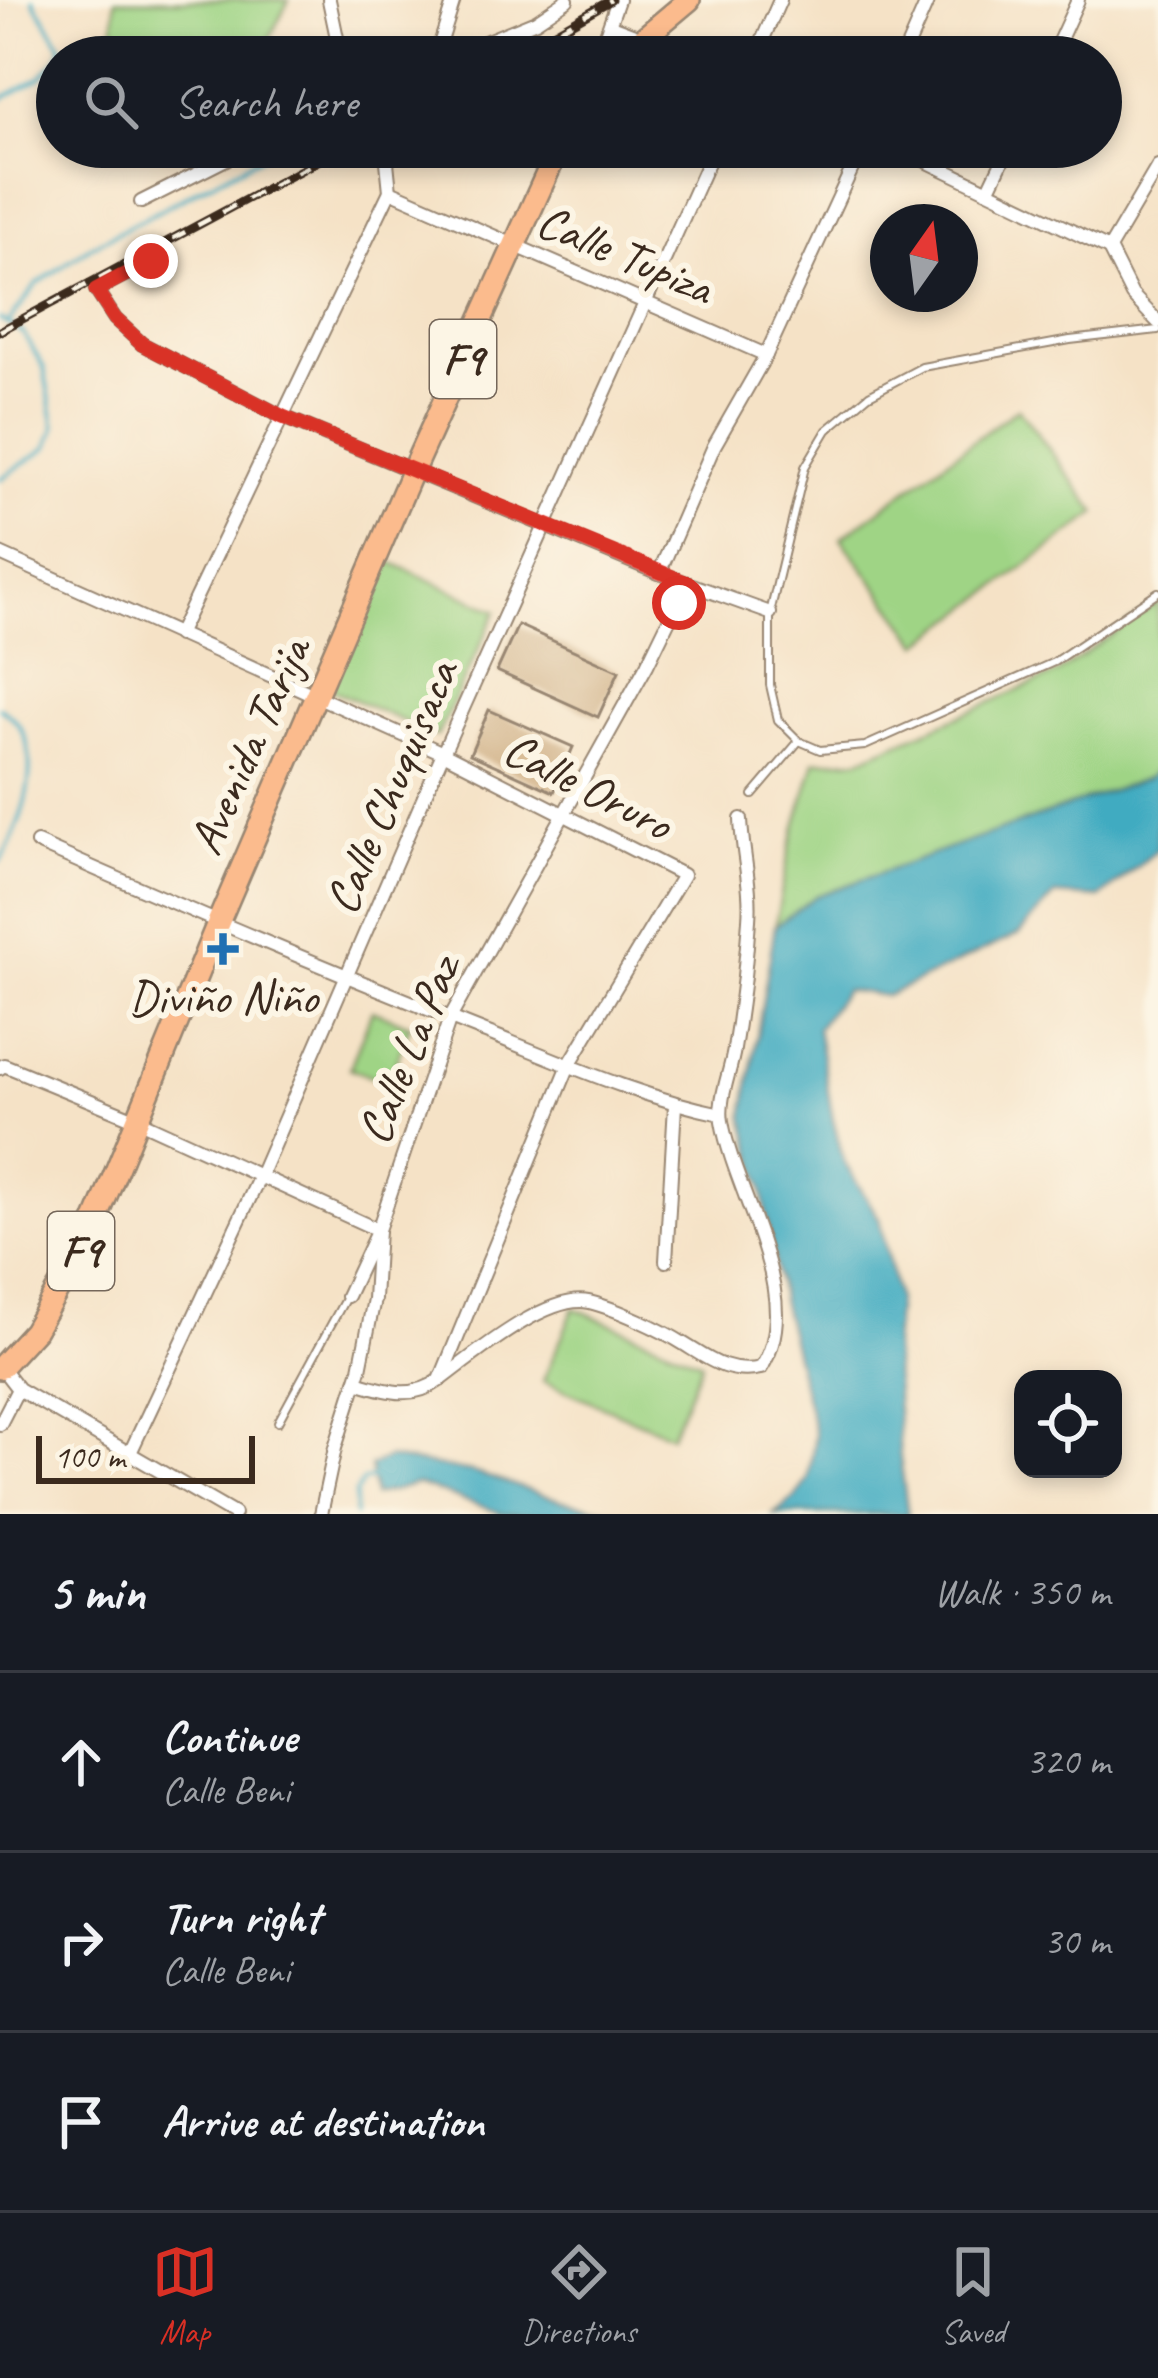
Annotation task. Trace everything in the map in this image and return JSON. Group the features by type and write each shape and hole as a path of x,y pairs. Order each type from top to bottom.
{"highway":[{"path":"648,36 689,0"},
{"name":"Avenida Tarija","path":"1,1367 34,1331 75,1264 412,472 549,168"}],"street":[{"path":"329,0 337,36"},
{"path":"443,36 454,0"},
{"path":"492,36 536,21 567,0"},
{"path":"607,36 618,0"},
{"path":"764,36 780,0"},
{"path":"912,36 928,0"},
{"path":"1062,36 1078,0"},
{"path":"611,26 644,36"},
{"path":"1109,249 1158,166"},
{"path":"141,202 208,168"},
{"path":"178,635 390,191 388,168"},
{"name":"Calle Chuquisaca","path":"130,1453 260,1176 443,753 706,168"},
{"path":"659,573 714,446 766,355 852,168"},
{"path":"943,168 1109,249 1132,295 1158,326"},
{"path":"989,189 1000,168"},
{"name":"Calle Tupiza","path":"390,191 766,355"},
{"path":"151,261 96,290 115,319 142,344 283,417 659,573 770,613"},
{"name":"Calle Oruro","path":"0,554 443,753 683,875 569,1065"},
{"name":"Calle La Paz","path":"321,1514 374,1299 379,1230 449,1018 647,665 687,583"},
{"path":"356,1382 389,1392 420,1394 505,1333 554,1308 586,1301 676,1339 719,1366 743,1372 761,1369 775,1348 772,1281 728,1150 721,1114 750,913 741,819"},
{"path":"37,843 449,1018 675,1105 721,1114"},
{"path":"440,1380 569,1065"},
{"path":"2,1066 136,1119 379,1230 347,1296"},
{"path":"666,1261 675,1105"},
{"path":"1,1367 18,1389 234,1514"},
{"path":"0,1424 18,1389"}],"lane":[{"path":"1158,326 922,367 869,394 827,430 805,467 770,613 770,685 778,720 799,741 820,750 865,746 1054,662 1158,592"},
{"path":"753,796 799,741"},
{"path":"278,1422 347,1296"}],"green space":[{"path":"115,0 289,0 271,36 113,36"},
{"path":"1018,408 1097,513 920,644 841,538"},
{"path":"384,559 497,611 437,736 330,689"},
{"path":"1158,602 1158,769 1148,778 817,896 775,926 790,847 815,761 860,759 1058,673"},
{"path":"372,1010 410,1025 388,1083 350,1068"},
{"path":"574,1308 702,1362 671,1435 543,1381"}],"water":[{"path":"1158,769 1158,849 1100,898 1055,895 1019,934 886,996 845,990 817,1028 844,1162 879,1218 897,1299 893,1346 908,1514 774,1514 796,1497 808,1479 815,1435 781,1300 762,1187 744,1116 775,926 816,896 1148,778"},
{"path":"388,1458 472,1472 560,1500 628,1514 504,1514 416,1484 374,1496 370,1466"}],"building":[{"path":"518,625 619,671 598,717 497,671"},
{"path":"489,710 573,747 554,792 470,754"}],"waterway":[{"path":"33,0 55,36"},
{"path":"0,100 36,80"},
{"path":"8,323 37,284 90,247 239,168"},
{"path":"0,319 23,333 44,368 55,428 48,447 0,479"},
{"path":"0,708 16,722 29,759 25,803 0,861"},
{"path":"355,1514 355,1494 363,1481 373,1478"}],"railway":[{"path":"548,36 611,0"},
{"path":"0,331 305,168"}],"place":[{"name":"Diviño Niño","path":"223,949"}],"route":[{"path":"151,261 96,290 115,319 142,344 283,417 687,583 679,603"}]}
